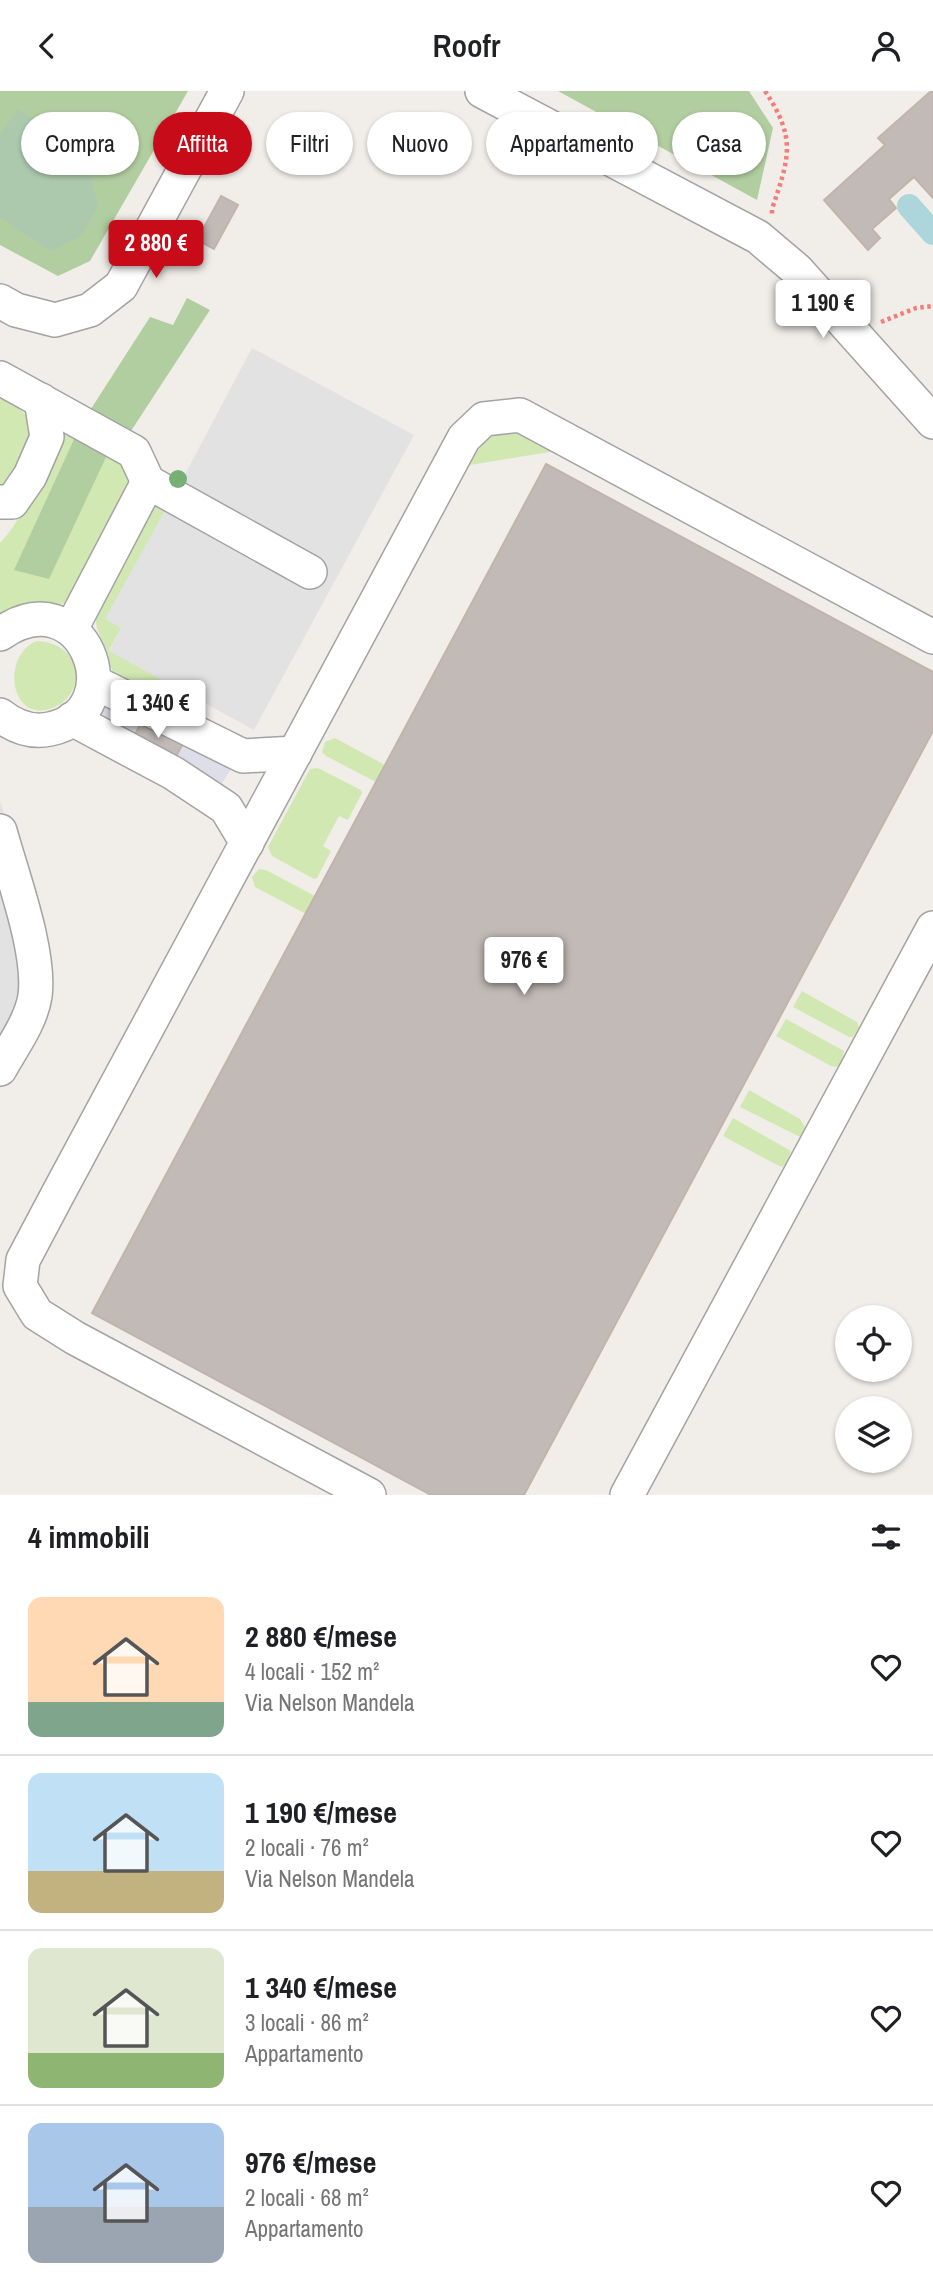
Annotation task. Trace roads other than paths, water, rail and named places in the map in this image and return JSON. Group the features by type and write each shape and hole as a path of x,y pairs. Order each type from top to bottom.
{"street":[{"path":"0,301 16,310 55,320 90,310 121,286 227,91"},
{"path":"482,91 738,225 776,250 933,422"},
{"path":"0,378 134,452 148,482 310,572"},
{"path":"4,508 30,476 47,437 41,400"},
{"path":"369,1495 75,1338 37,1314 20,1286 23,1261 464,438 484,419 520,415 933,637"},
{"path":"71,629 148,482"},
{"path":"0,634 26,620 57,622 71,629 82,640 94,667 90,697 72,719 58,727 42,731 3,728"},
{"path":"94,682 243,756 295,753"},
{"path":"72,719 173,773 226,808 247,843"},
{"path":"0,831 30,940 35,968 35,996 28,1017 0,1069"},
{"path":"626,1495 933,928"}],"waterway":[{"path":"909,206 933,233"}]}
